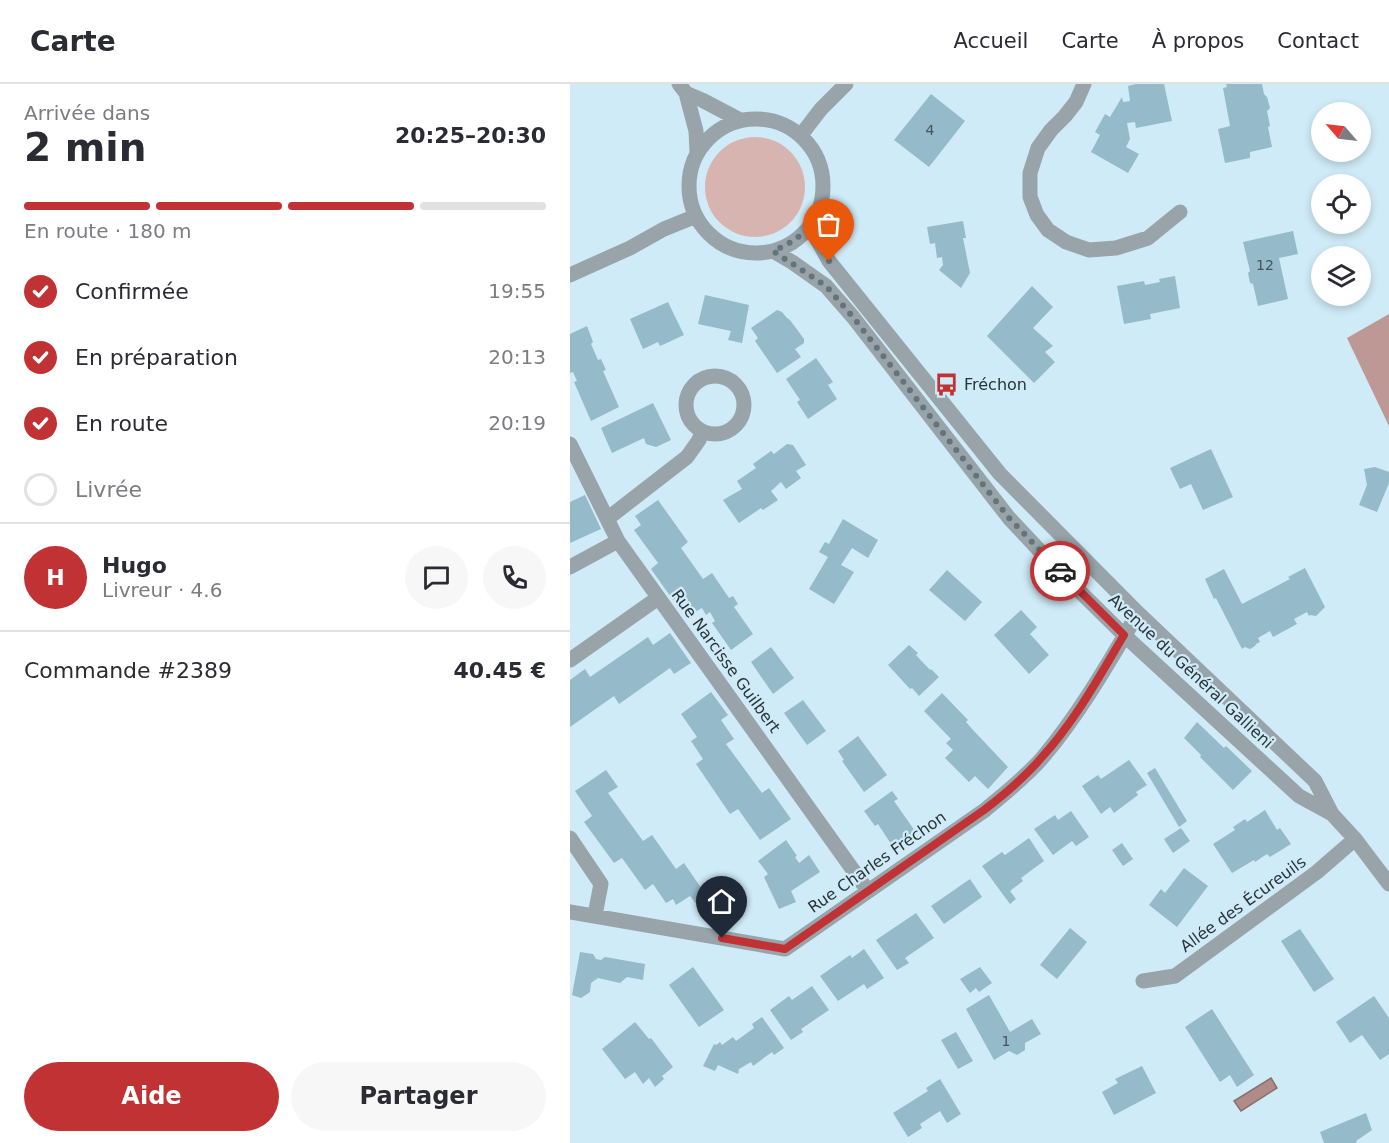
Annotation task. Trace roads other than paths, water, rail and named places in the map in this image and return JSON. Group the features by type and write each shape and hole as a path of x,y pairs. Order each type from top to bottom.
{"street":[{"path":"801,135 821,109 846,84"},
{"path":"1084,84 1076,102 1038,148 1030,173 1030,197 1036,215 1048,230 1066,243 1089,250 1116,248 1148,238 1180,212"},
{"path":"682,89 740,120"},
{"path":"682,89 696,131 698,152"},
{"path":"756,118 772,120 801,135 814,150 822,169 824,189 819,209 810,227 787,246 773,251 755,253 737,250 720,243 706,231 696,216 690,200 689,184 691,167 706,141 727,125 740,120 756,118"},
{"path":"570,275 696,216"},
{"name":"Avenue du Général Gallieni","path":"810,227 829,261 1000,474 1138,613 1315,781 1332,814 1355,839 1389,884"},
{"name":"Avenue du Général Gallieni","path":"773,251 826,286 853,317 1009,518 1056,568 1124,635 1299,795 1332,814"},
{"path":"607,519 678,465 693,450 702,432"},
{"name":"Rue Narcisse Guilbert","path":"570,444 618,541 868,891"},
{"path":"570,567 618,541"},
{"path":"1056,568 1074,550"},
{"path":"570,660 658,598"},
{"name":"Rue Charles Fréchon","path":"570,912 785,949 984,810 1013,787 1042,758 1071,722 1138,613"},
{"path":"570,838 601,884 595,915"},
{"name":"Allée des Écureuils","path":"1143,981 1175,976 1317,873 1355,839"}],"place":[{"name":"Fréchon","path":"946,384"}]}
